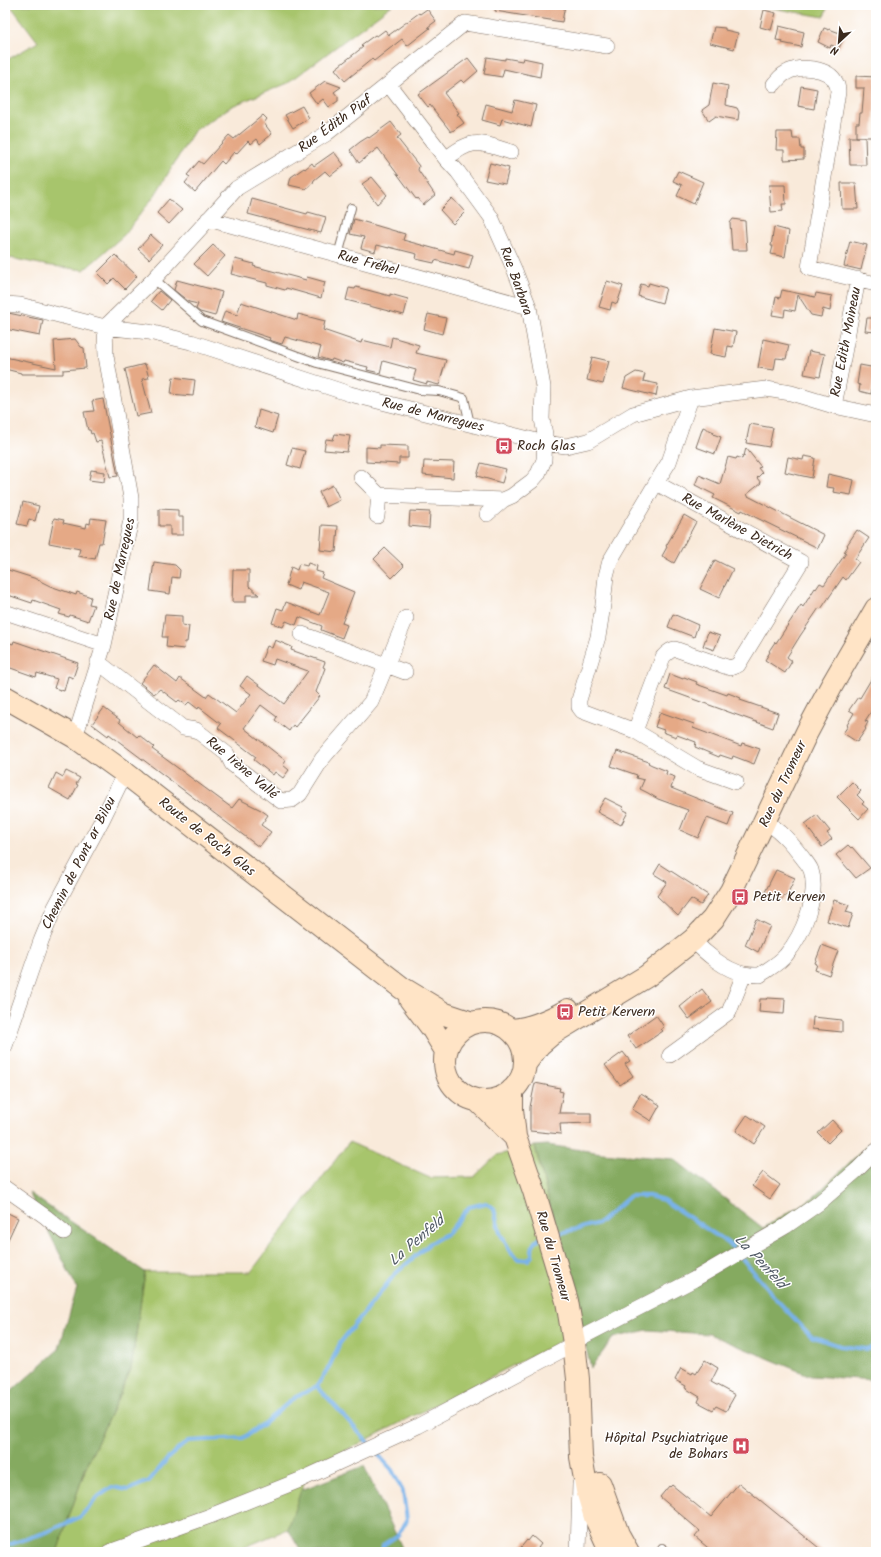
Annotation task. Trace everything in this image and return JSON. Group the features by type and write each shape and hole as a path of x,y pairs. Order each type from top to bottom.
{"main road":[{"name":"Rue du Tromeur","path":"524,1064 539,1045 553,1033 647,976 686,945 713,919 731,891 807,732 876,609"},
{"name":"Route de Roc'h Glas","path":"5,697 75,737 125,773 402,988 445,1014 472,1023"},
{"name":"Rue du Tromeur","path":"511,1030 519,1030 545,1022 602,993 686,945"},
{"name":"Route de Roc'h Glas","path":"402,988 432,1028 446,1051"},
{"path":"486,1021 499,1023 511,1030 520,1042 524,1056 522,1073 512,1090 496,1099 477,1100 458,1090 451,1082 446,1072 445,1062 449,1042 455,1034 463,1027 472,1023 486,1021"},
{"name":"Rue du Tromeur","path":"512,1090 512,1109 515,1137 534,1191 567,1301 574,1342 578,1379 581,1457 587,1490 595,1518 617,1548"},
{"name":"Rue du Tromeur","path":"477,1100 515,1137"},
{"name":"Rue du Tromeur","path":"578,1379 592,1452 617,1548"}],"street":[{"name":"Rue Édith Piaf","path":"106,326 154,279 237,188 326,134 465,24 607,46"},
{"path":"774,84 785,73 795,69 822,71 836,82 838,92 809,268 876,284"},
{"name":"Rue Barbara","path":"389,85 446,159 458,172 491,218 515,270 529,307 543,386 542,419 545,443 544,460 538,474 532,481 512,496 503,500 487,514"},
{"path":"446,159 459,148 476,142 512,152"},
{"name":"Rue Fréhel","path":"208,220 529,307"},
{"name":"Rue Edith Moineau","path":"834,406 858,279"},
{"name":"Rue de Marregues","path":"5,304 20,305 106,326 149,332 191,342 350,394 545,443 566,446 588,441 633,414 691,398 766,389 791,393 834,406 876,415"},
{"name":"Rue de Marregues","path":"75,737 104,645 132,520 132,498 106,356 106,326"},
{"path":"691,398 669,462 610,561 606,576 598,637 579,700 579,707 582,711 635,731 696,768 736,782"},
{"path":"361,477 379,494 503,500"},
{"name":"Rue Marlène Dietrich","path":"635,731 663,657 675,649 730,668 738,665 801,562 656,483"},
{"path":"377,516 379,494"},
{"path":"5,612 104,645"},
{"name":"Rue Irène Vallé","path":"98,662 182,728 196,730 227,754 232,764 281,801 292,800 300,794 322,759 371,702 406,618"},
{"path":"302,634 405,672"},
{"name":"Chemin de Pont ar Bilou","path":"5,1046 41,941 55,907 102,820 125,773"},
{"path":"686,945 703,951 723,965 744,974 760,976 786,955 798,937 810,910 814,887 811,868 786,837 765,822"},
{"path":"670,1055 729,1012 744,974"},
{"path":"109,1552 210,1516 300,1480 418,1426 566,1348 590,1333 693,1280 786,1226 819,1202 876,1152"},
{"path":"5,1188 46,1217 64,1232"},
{"path":"578,1552 581,1457"}],"lane":[{"path":"338,255 351,208"},
{"path":"154,279 202,321 317,363 420,390 439,391 464,398 470,424"}],"green space":[{"path":"10,5 392,5 288,83 232,106 194,131 155,195 124,235 84,270 45,265 5,257 5,61 38,42"},
{"path":"755,5 828,5 824,17"},
{"path":"876,1137 876,1380 811,1376 709,1334 647,1330 613,1338 591,1368 535,1146 547,1145 602,1153 674,1159 763,1228 814,1197"},
{"path":"349,1142 430,1178 474,1177 497,1155 535,1146 581,1331 309,1469 288,1529 233,1552 57,1552 86,1467 131,1369 145,1272 251,1272"},
{"path":"29,1193 145,1272 131,1369 86,1467 57,1552 5,1552 5,1397 59,1349 77,1288"},
{"path":"364,1466 404,1552 302,1552 288,1529 301,1490"}],"building":[{"path":"496,5 565,5 562,22 495,11"},
{"path":"427,9 436,21 428,27 430,28 407,46 402,39 374,61 372,59 345,81 335,69 363,47 361,45 375,35 377,36 385,30 389,35 419,13 420,14"},
{"path":"764,10 776,13 771,30 760,27"},
{"path":"779,26 804,32 801,47 782,43 783,41 776,40"},
{"path":"714,27 725,28 725,30 738,33 734,49 710,43"},
{"path":"824,28 845,35 839,48 831,45 830,48 818,42"},
{"path":"487,57 522,61 523,58 542,62 540,77 504,69 502,77 484,74"},
{"path":"468,58 478,71 464,83 461,80 444,93 459,113 457,114 464,123 451,132 430,105 428,107 418,94"},
{"path":"856,76 876,77 873,137 856,137 856,123 859,123 860,113 862,113 864,88 856,88"},
{"path":"325,81 341,87 334,92 338,97 338,101 329,107 323,99 317,104 309,93"},
{"path":"713,83 728,86 726,105 737,108 739,112 738,120 716,116 709,121 702,110 709,105"},
{"path":"801,86 817,89 814,109 798,106"},
{"path":"515,100 536,105 531,127 502,119 500,125 482,120 486,104 512,111"},
{"path":"302,106 309,118 293,128 285,115"},
{"path":"263,115 267,119 264,123 272,134 260,144 257,139 251,144 248,141 236,154 234,152 224,164 221,161 195,192 185,183 190,177 187,175 199,161 203,164 229,135 234,139"},
{"path":"391,122 401,135 397,138 419,166 418,170 435,195 423,205 417,198 416,199 378,148 359,163 350,150"},
{"path":"777,132 792,132 793,139 800,139 801,149 804,149 804,159 784,160 784,150 776,150"},
{"path":"849,137 865,137 866,165 850,165"},
{"path":"334,152 344,165 330,176 325,171 306,189 289,185 291,177 312,163 314,166"},
{"path":"490,163 509,168 505,184 485,180"},
{"path":"678,171 703,182 694,204 677,196 682,185 673,181"},
{"path":"372,177 387,195 377,204 362,184"},
{"path":"841,183 856,183 858,209 842,209"},
{"path":"769,185 785,185 786,204 782,204 783,211 771,212"},
{"path":"452,198 465,212 453,224 440,210"},
{"path":"169,199 182,210 169,224 157,213"},
{"path":"252,199 307,214 308,212 326,217 321,233 248,214"},
{"path":"354,219 405,234 403,240 454,254 455,250 473,255 469,269 435,260 434,263 416,259 417,254 389,247 377,245 375,252 361,248 364,237 350,234"},
{"path":"733,219 745,221 747,250 732,250 730,223"},
{"path":"774,227 789,231 785,257 771,254"},
{"path":"151,235 162,245 149,259 138,249"},
{"path":"850,241 867,245 861,270 844,266"},
{"path":"213,245 225,256 207,276 194,264"},
{"path":"115,255 137,276 125,289 114,278 108,284 97,273"},
{"path":"235,259 254,264 253,266 306,280 307,277 325,282 321,298 286,288 285,290 267,285 267,283 231,274"},
{"path":"177,280 222,292 215,316 200,312 196,309 198,304 189,302 174,290"},
{"path":"607,281 623,286 617,304 612,302 610,310 599,307"},
{"path":"649,283 666,288 662,303 638,296 641,284 648,286"},
{"path":"356,287 408,299 404,315 346,300 349,288 355,289"},
{"path":"782,290 815,297 816,293 832,296 830,311 823,309 821,317 811,315 798,295 795,311 785,309 784,317 772,315 776,297 780,298"},
{"path":"159,291 170,300 162,310 151,301"},
{"path":"241,302 297,320 298,314 325,321 323,330 361,343 362,340 390,347 392,337 419,345 416,353 446,360 439,385 427,382 427,384 413,380 416,370 383,361 380,373 367,370 368,367 344,361 343,363 332,359 331,361 318,357 321,347 285,337 282,344 269,340 270,338 221,322 225,311 237,315"},
{"path":"8,313 43,320 40,336 5,329"},
{"path":"428,314 446,318 442,334 424,329"},
{"path":"867,318 876,318 876,332 865,331"},
{"path":"715,328 736,332 733,347 728,346 726,357 710,354"},
{"path":"75,339 81,347 84,348 86,368 63,370 63,374 21,374 5,369 5,357 56,368 54,341"},
{"path":"763,339 789,345 786,359 776,358 774,370 758,368"},
{"path":"809,351 825,354 820,377 804,374"},
{"path":"592,357 609,361 603,384 587,380"},
{"path":"145,364 149,378 142,379 151,413 136,416 125,369"},
{"path":"860,365 876,368 871,394 859,391 860,385 857,384"},
{"path":"636,372 645,374 643,381 658,384 656,396 623,388 626,378"},
{"path":"173,377 195,380 193,396 171,394"},
{"path":"103,399 118,476 110,477 101,441 96,442 93,433 91,434 90,430 88,430 84,412 94,411 92,401"},
{"path":"259,410 278,416 273,433 255,427"},
{"path":"750,424 773,428 769,447 746,443"},
{"path":"703,427 714,432 713,434 721,437 715,454 696,447"},
{"path":"335,434 350,436 347,452 324,450 326,439 333,440"},
{"path":"380,445 408,446 408,458 399,458 399,464 366,462 366,447 380,448"},
{"path":"292,448 305,451 300,469 287,465"},
{"path":"746,448 761,467 758,468 762,473 757,478 761,483 746,495 824,535 818,548 742,510 741,512 713,498 715,495 695,485 699,475 720,484 728,457 736,459 737,457 742,459"},
{"path":"804,456 815,458 812,478 785,472 788,457 803,460"},
{"path":"424,461 454,462 453,478 423,475"},
{"path":"481,463 506,469 502,483 477,476"},
{"path":"91,470 105,472 104,482 89,480"},
{"path":"828,474 854,480 851,495 833,492 834,488 826,487"},
{"path":"333,485 340,500 326,507 319,492"},
{"path":"23,502 39,506 35,521 29,519 27,526 17,524"},
{"path":"159,509 178,510 178,517 183,517 183,535 170,535 170,526 159,526"},
{"path":"410,511 430,512 429,528 409,526"},
{"path":"684,515 696,522 674,563 662,556 667,547 666,546"},
{"path":"54,518 64,520 63,523 86,528 87,523 90,524 91,518 106,520 102,543 99,543 95,559 78,556 80,549 49,543"},
{"path":"322,525 338,526 336,552 320,550"},
{"path":"857,530 869,538 855,559 859,562 846,580 843,577 800,636 787,657 792,661 785,673 765,660 770,652 769,651 801,605 803,607 815,588 816,589 820,583 824,585 846,553 844,552 848,546 847,545"},
{"path":"385,548 404,566 392,578 374,559"},
{"path":"715,560 733,569 719,598 700,589"},
{"path":"154,562 175,565 180,570 179,578 172,577 170,594 150,591"},
{"path":"308,563 317,566 316,571 323,573 321,578 354,592 342,623 347,625 342,638 321,630 322,626 299,617 296,625 286,621 283,627 272,623 277,608 283,610 286,602 320,615 329,592 301,582 298,590 286,585 291,567 297,570 299,564 307,566"},
{"path":"5,569 40,580 50,586 76,595 77,592 91,597 89,604 94,605 88,621 70,615 69,617 59,614 61,610 33,600 32,603 5,594"},
{"path":"233,570 249,570 249,586 259,595 246,595 246,602 232,602"},
{"path":"673,614 698,625 694,637 668,627"},
{"path":"165,615 182,616 182,625 189,626 187,642 185,642 184,649 166,647 167,637 162,637"},
{"path":"708,632 720,636 714,650 703,646"},
{"path":"275,640 292,647 291,650 325,662 323,667 325,668 316,692 320,696 295,727 293,725 289,731 275,720 277,717 261,705 244,728 286,761 283,765 289,770 283,778 275,772 273,775 254,760 256,757 218,728 221,724 199,707 198,709 189,702 186,705 179,700 177,702 160,689 154,694 140,683 154,665 177,683 180,678 206,697 209,693 236,713 251,694 240,686 247,676 284,704 308,671 275,659 273,665 261,661 267,646 272,648"},
{"path":"5,641 13,644 14,641 78,663 73,678 68,676 64,691 54,688 57,679 37,673 36,677 5,666"},
{"path":"876,671 876,704 865,721 868,722 865,728 866,729 857,742 843,733 854,713 849,710 858,697 860,698"},
{"path":"670,674 683,679 684,677 697,682 696,684 727,695 728,693 741,698 740,700 778,713 773,728 665,689"},
{"path":"104,708 120,720 119,722 137,737 139,735 154,747 152,749 232,808 239,799 268,815 261,825 271,832 259,847 109,734 108,736 92,724"},
{"path":"660,712 694,724 693,728 741,746 742,743 760,749 754,764 733,756 732,759 720,755 719,757 695,747 696,742 663,732 664,730 655,727"},
{"path":"617,751 649,762 648,763 667,771 666,774 675,777 671,788 733,813 728,826 707,818 698,838 680,830 688,810 658,799 640,789 644,780 636,778 637,775 611,766"},
{"path":"66,771 80,778 70,800 49,788 56,773 63,777"},
{"path":"852,782 861,791 857,795 864,802 862,804 868,809 859,819 837,797"},
{"path":"605,798 623,807 622,809 628,812 621,825 597,812"},
{"path":"817,815 830,831 827,833 832,839 822,847 805,824"},
{"path":"848,845 851,848 852,847 870,868 856,878 836,855"},
{"path":"660,864 708,895 701,905 691,899 678,916 657,896 667,882 654,874"},
{"path":"776,870 795,878 787,895 785,895 782,900 765,892"},
{"path":"834,900 849,905 846,912 853,914 848,928 827,921"},
{"path":"756,919 770,926 758,952 745,945"},
{"path":"822,945 838,951 829,975 815,970 817,964 815,963"},
{"path":"702,989 712,1002 689,1019 680,1007"},
{"path":"760,999 785,999 784,1014 759,1012"},
{"path":"656,1015 664,1027 661,1029 663,1031 636,1049 627,1036"},
{"path":"813,1017 842,1020 842,1032 812,1029"},
{"path":"623,1052 630,1061 625,1064 633,1076 620,1085 605,1065"},
{"path":"535,1083 560,1088 559,1091 563,1092 559,1113 591,1113 591,1123 560,1124 561,1134 530,1131 530,1107"},
{"path":"641,1093 660,1105 651,1121 632,1109"},
{"path":"747,1115 765,1127 754,1144 736,1131"},
{"path":"832,1120 841,1130 828,1143 818,1133"},
{"path":"763,1172 780,1185 770,1199 752,1186"},
{"path":"8,1213 18,1218 5,1246 5,1219"},
{"path":"705,1360 718,1368 711,1382 735,1395 726,1411 716,1406 713,1410 698,1402 700,1397 685,1388 686,1386 675,1380 681,1368 692,1374 693,1372 696,1374"},
{"path":"739,1483 824,1552 713,1552 695,1537 700,1531 660,1497 669,1486 670,1487 672,1485 711,1517"},
{"path":"532,1536 541,1544 538,1548 545,1552 517,1552 527,1540 528,1541"}],"waterway":[{"name":"La Penfeld","path":"553,1235 599,1223 630,1196 649,1196 663,1200 728,1243 736,1251"},
{"name":"La Penfeld","path":"5,1546 47,1532 80,1517 98,1497 112,1487 128,1490 149,1481 169,1457 188,1441 243,1438 263,1424 294,1398 317,1386 330,1365 340,1343 395,1274 429,1244 448,1233 469,1207 486,1203 494,1209 500,1233 511,1252 519,1259 528,1260 532,1256 532,1248 534,1243 541,1238"},
{"name":"La Penfeld","path":"740,1256 776,1299 811,1336 840,1346 866,1349 876,1346"},
{"path":"317,1386 370,1445"},
{"path":"374,1450 392,1470 403,1492 407,1520 398,1535 383,1545 382,1552"}],"place":[{"name":"Roch Glas","path":"504,446"},
{"name":"Petit Kerven","path":"740,897"},
{"name":"Petit Kervern","path":"565,1012"},
{"name":"Hôpital Psychiatrique de Bohars","path":"741,1446"}]}
